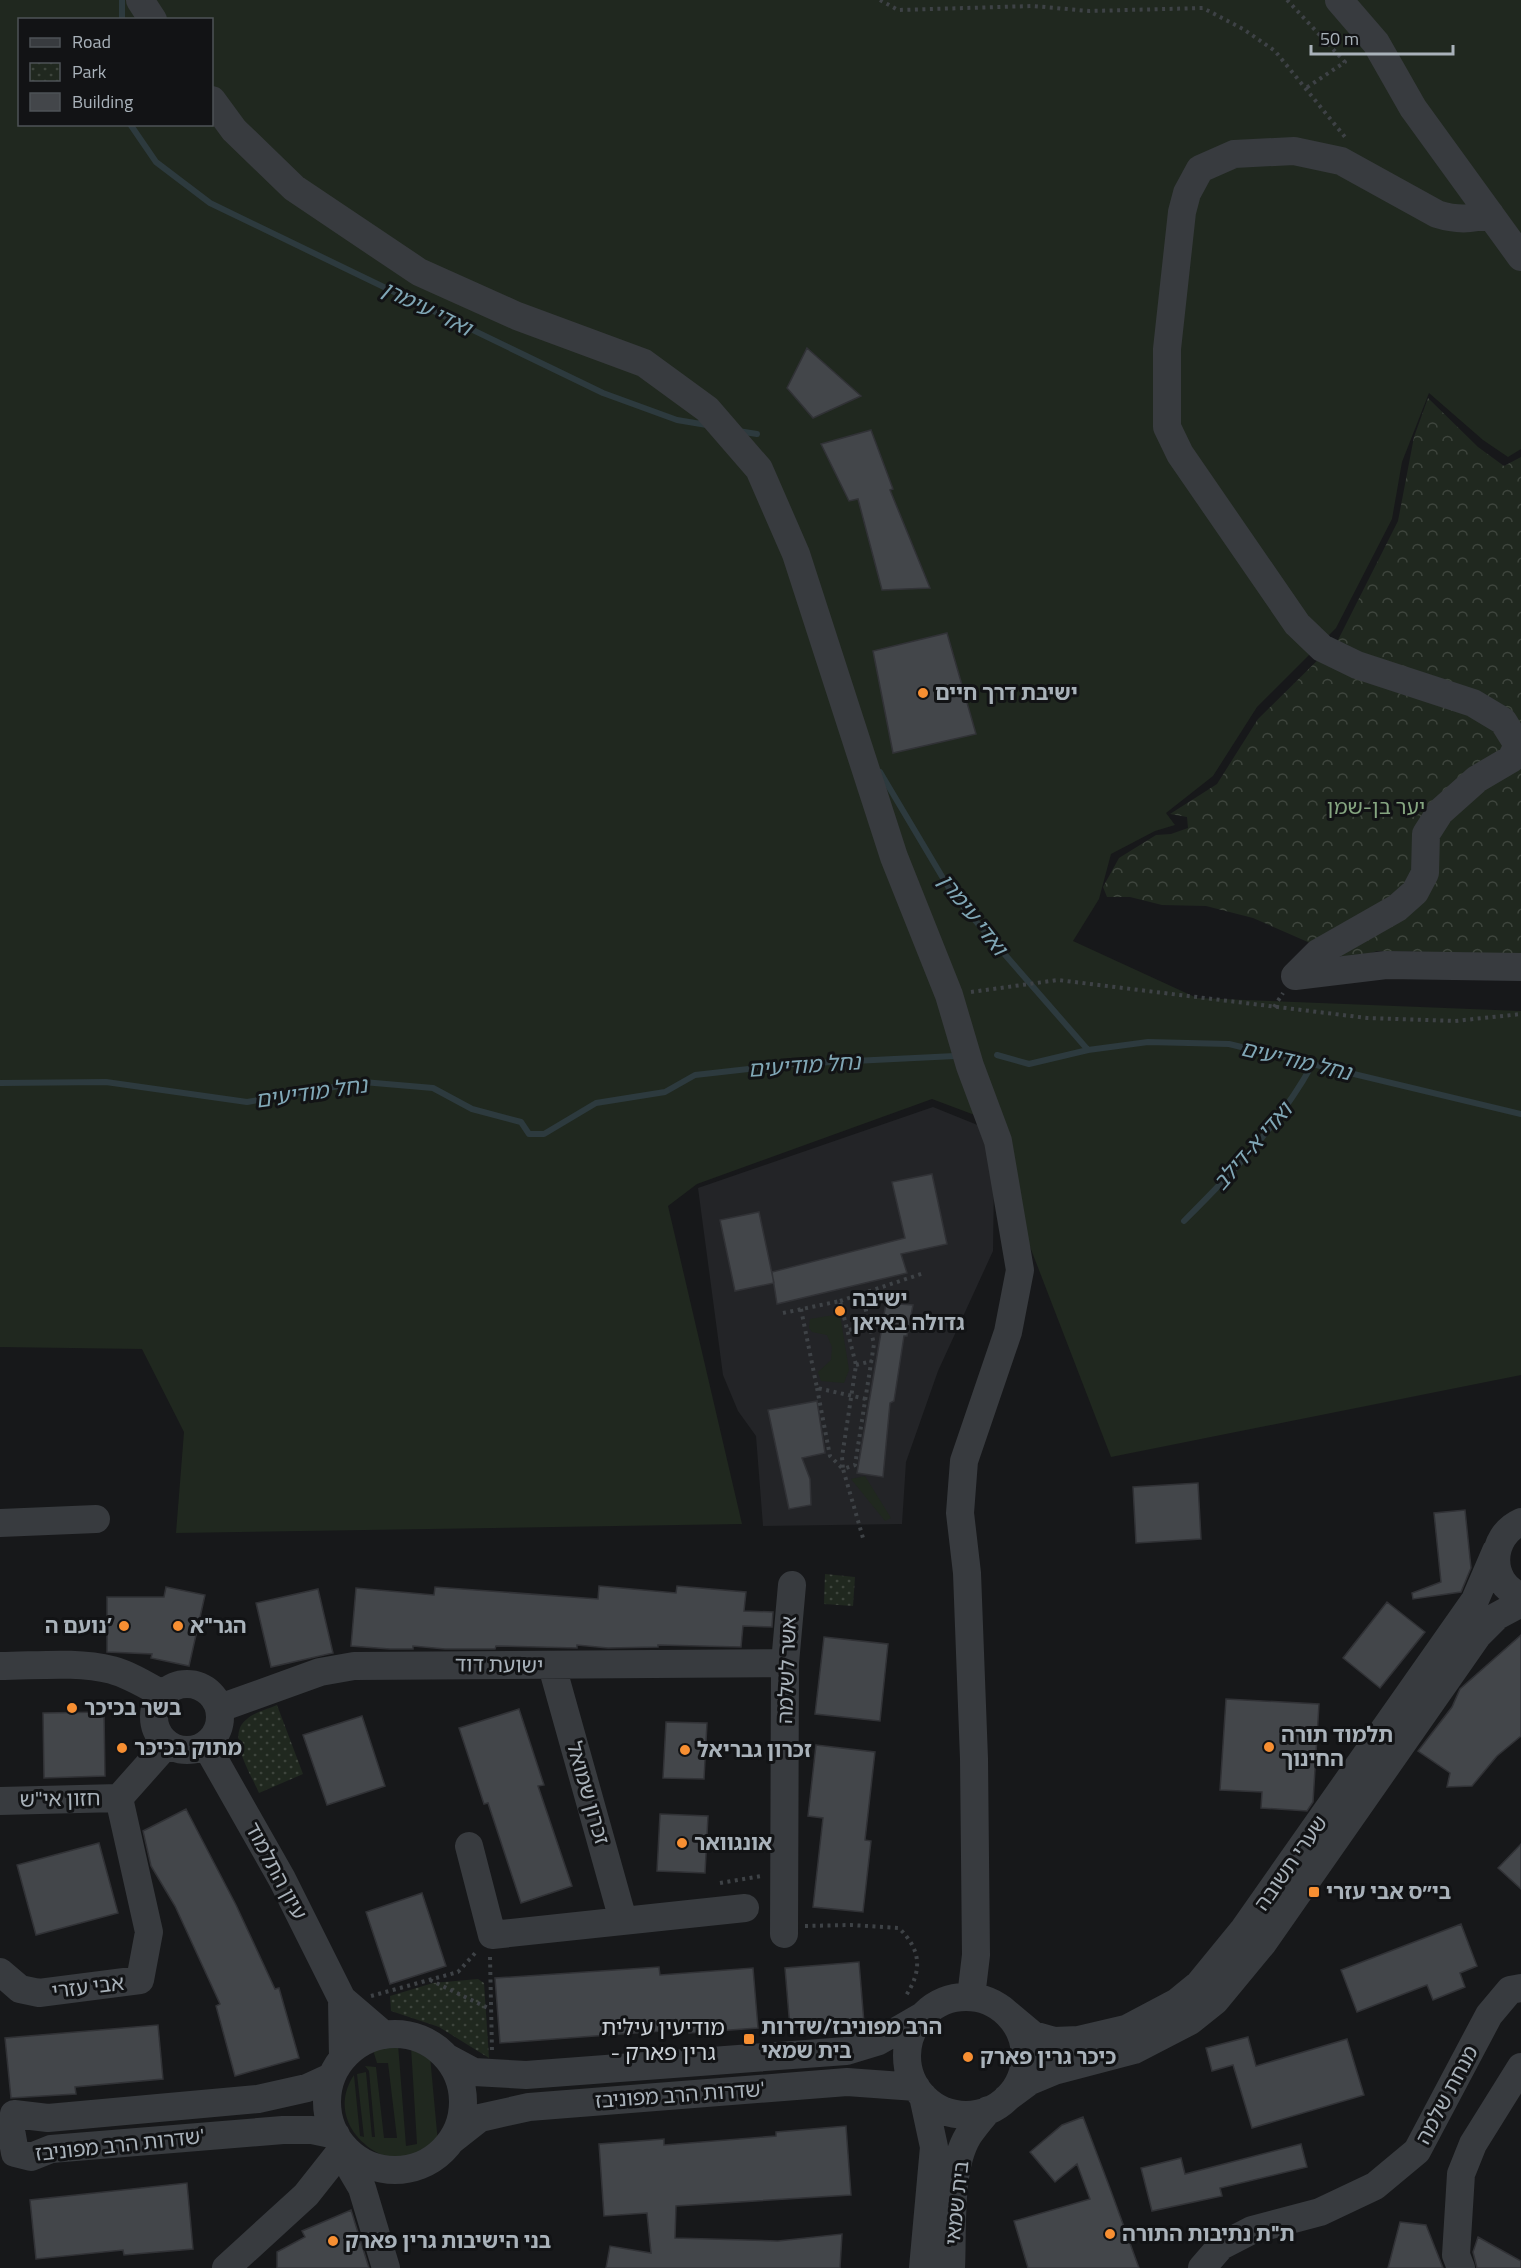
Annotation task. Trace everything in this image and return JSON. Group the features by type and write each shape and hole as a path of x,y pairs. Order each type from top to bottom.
{"street":[{"path":"140,0 152,18"},
{"path":"1339,0 1376,43 1413,108 1521,257"},
{"path":"213,101 234,130 294,188 419,272 517,316 644,363 707,409 759,469 796,554 894,857 949,996 970,1066 998,1141 1020,1270 1008,1332 964,1461 960,1513 967,1573 974,1759 976,1955 971,1997"},
{"path":"1490,214 1475,219 1445,217 1341,161 1294,151 1234,154 1200,169 1187,193 1182,212 1167,349 1167,427 1179,454 1225,523 1297,624 1322,648 1357,665 1473,703 1503,721 1518,745 1511,759 1477,779 1440,812 1426,834 1425,873 1415,892 1397,908 1318,952 1295,976 1386,965 1521,967"},
{"path":"0,1523 96,1519"},
{"name":"שערי תשובה","path":"1002,2009 1033,2035 1054,2041 1079,2040 1126,2029 1177,2002 1199,1984 1244,1929 1475,1600 1502,1537 1513,1525 1521,1522"},
{"path":"1496,1551 1496,1567 1502,1582 1521,1596"},
{"name":"אשר לשלמה","path":"783,1931 785,1663 792,1585"},
{"name":"שערי תשובה","path":"998,2104 1030,2081 1054,2071 1134,2050 1190,2021 1215,2001 1263,1943 1478,1635 1497,1616 1521,1603"},
{"name":"ישועת דוד","path":"220,1708 320,1672 354,1666 785,1663"},
{"path":"0,1666 74,1665 111,1670 162,1694"},
{"name":"זכרון שמואל","path":"552,1666 623,1920"},
{"path":"191,1683 202,1687 214,1697 220,1708 219,1727 206,1745 193,1750 181,1750 167,1744 158,1735 153,1723 153,1712 162,1694 173,1686 191,1683"},
{"name":"חזון אי\"ש","path":"0,1801 119,1798 167,1744"},
{"name":"עיון התלמוד","path":"206,1745 352,1999 384,2035"},
{"name":"אבי עזרי","path":"0,1972 20,1989 39,1993 140,1980 149,1932 119,1798"},
{"path":"469,1846 492,1935 745,1908"},
{"name":"מנחת שלמה","path":"1202,2268 1221,2246 1252,2230 1320,2212 1375,2186 1417,2151 1489,2015 1510,1990 1521,1988"},
{"path":"971,1997 987,2000 1002,2009 1016,2024 1024,2042 1025,2062 1019,2082 998,2104 971,2114 954,2113 937,2107 920,2092 909,2069 908,2049 913,2031 912,2008 937,2004 953,1998 971,1997"},
{"name":"עיון התלמוד","path":"337,2067 352,1999"},
{"name":"שדרות הרב מפוניבז'","path":"446,2057 474,2072 526,2075 846,2050 879,2041 912,2008"},
{"path":"350,2154 400,2170 420,2165 438,2155 452,2140 460,2121 463,2101 456,2070 432,2044 411,2036 384,2035 362,2043 337,2067 327,2109 350,2154 386,2268"},
{"name":"שדרות הרב מפוניבז'","path":"337,2067 307,2088 258,2099 48,2118 14,2114 10,2130 15,2153 31,2157 51,2149 229,2133 305,2129 350,2154"},
{"path":"1461,2268 1456,2255 1461,2174 1473,2144 1521,2067"},
{"name":"שדרות הרב מפוניבז'","path":"452,2140 480,2118 529,2107 848,2082 920,2092"},
{"name":"בית שמאי","path":"920,2092 934,2147 923,2268"},
{"name":"בית שמאי","path":"951,2268 956,2176 961,2153 968,2136 998,2104"},
{"path":"226,2268 350,2154"}],"path":[{"path":"880,0 898,10 967,10 1033,6 1089,10 1203,8 1243,29 1275,51 1350,144"},
{"path":"1287,0 1345,62 1306,88"},
{"path":"949,996 1029,982 1058,980 1367,1018 1455,1021 1521,1014"},
{"path":"783,1313 840,1301 924,1272"},
{"path":"843,1469 855,1465 874,1344 862,1294"},
{"path":"840,1301 856,1365 842,1456 843,1469 863,1538"},
{"path":"801,1310 830,1455 843,1469"},
{"path":"849,1330 869,1324"},
{"path":"856,1365 872,1361"},
{"path":"817,1388 866,1399"},
{"path":"720,1883 783,1873"},
{"path":"783,1931 851,1925 898,1928 914,1943 918,1969 907,1996 912,2008"},
{"path":"492,1935 490,2009 492,2061"},
{"path":"352,1999 458,1972"},
{"path":"429,1979 490,2009"}],"shaded area":[{"name":"ישיבה גדולה באיאן","path":"933,1107 980,1126 994,1178 993,1251 938,1371 906,1462 902,1524 763,1526 756,1436 738,1411 723,1375 698,1188"}],"green space":[{"path":"0,0 1521,0 1521,449 1508,457 1483,440 1429,393 1402,462 1392,519 1336,628 1257,707 1213,776 1166,813 1175,825 1155,831 1111,854 1099,899 1073,941 1197,998 1521,1011 1521,1375 1111,1457 980,1117 932,1099 697,1184 668,1206 742,1524 176,1533 184,1432 142,1349 0,1347"},
{"name":"יער בן-שמן","path":"1428,398 1478,447 1504,466 1521,457 1521,954 1377,951 1349,960 1253,918 1206,906 1162,905 1130,897 1107,897 1103,887 1119,858 1156,835 1171,834 1188,828 1187,817 1170,814 1217,784 1258,719 1338,640 1398,521 1414,437"},
{"path":"840,1314 849,1370 844,1383 821,1381 818,1372 831,1360 832,1347 827,1335 812,1332 809,1328 810,1319"},
{"path":"865,1476 891,1518 885,1521 851,1479"},
{"path":"825,1574 855,1577 853,1606 824,1604"},
{"path":"277,1705 303,1774 259,1793 242,1755 238,1735 247,1719"},
{"path":"478,1979 484,1983 489,2058 439,2027 391,2011 390,1996 433,1983"},
{"path":"398,2044 406,2146 417,2144 411,2047 430,2056 438,2143 419,2157 405,2161 388,2158 368,2146 352,2129 345,2109 348,2086 354,2075 360,2136 364,2137 357,2074 366,2072 372,2137 375,2137 369,2071 365,2066 376,2067 384,2138 397,2138 388,2063 377,2063 373,2050"}],"building":[{"path":"807,348 861,396 813,418 787,388"},
{"path":"871,430 893,489 890,490 930,588 882,590 858,499 849,501 821,444"},
{"name":"ישיבת דרך חיים","path":"947,633 976,734 893,753 873,651"},
{"path":"932,1174 947,1244 901,1254 907,1273 777,1304 772,1272 905,1238 892,1182"},
{"path":"759,1212 774,1283 735,1291 720,1220"},
{"path":"886,1303 913,1305 907,1336 904,1336 894,1401 890,1403 883,1477 857,1473"},
{"path":"817,1401 825,1453 802,1458 810,1479 811,1505 789,1509 768,1410"},
{"path":"1198,1483 1201,1539 1136,1543 1133,1487"},
{"path":"1465,1510 1471,1568 1461,1592 1413,1599 1412,1593 1441,1582 1434,1513"},
{"path":"599,1586 676,1593 677,1586 746,1592 744,1611 773,1612 772,1627 743,1626 741,1647 658,1645 658,1647 608,1648 577,1645 577,1648 496,1646 495,1649 445,1649 413,1646 413,1649 390,1649 351,1646 356,1588 434,1595 435,1587 598,1599"},
{"path":"166,1587 205,1595 189,1666 151,1658 152,1654 107,1652 107,1597 164,1597"},
{"path":"318,1589 333,1653 271,1667 256,1603"},
{"path":"1387,1602 1425,1632 1380,1688 1343,1658"},
{"path":"1521,1635 1521,1736 1497,1756 1472,1786 1447,1787 1450,1773 1418,1751 1452,1707 1460,1689"},
{"path":"824,1637 888,1644 880,1721 815,1714"},
{"name":"תלמוד תורה החינוך","path":"1226,1699 1319,1704 1313,1802 1307,1811 1261,1808 1262,1792 1220,1790"},
{"path":"519,1709 544,1785 538,1786 572,1886 521,1903 488,1803 484,1804 459,1728"},
{"path":"104,1712 105,1776 44,1778 43,1713"},
{"path":"362,1716 385,1786 327,1805 303,1735"},
{"name":"זכרון גבריאל","path":"666,1722 707,1723 704,1779 663,1778"},
{"path":"816,1745 875,1752 865,1840 871,1841 863,1912 813,1907 823,1818 808,1816"},
{"path":"186,1809 236,1905 275,1989 279,1988 299,2058 235,2076 216,2006 220,2004 175,1906 151,1866 143,1831"},
{"name":"אונגוואר","path":"660,1814 708,1816 705,1873 657,1871"},
{"path":"99,1843 118,1913 36,1935 17,1865"},
{"path":"1521,1844 1521,1889 1498,1868"},
{"path":"422,1893 446,1966 390,1984 366,1912"},
{"path":"1461,1924 1477,1966 1460,1973 1465,1987 1433,2000 1427,1985 1357,2012 1341,1970"},
{"path":"859,1962 864,2023 790,2028 785,1968"},
{"path":"659,1967 660,1975 753,1968 758,2028 689,2033 689,2029 500,2043 495,1978"},
{"path":"158,2025 163,2079 75,2087 76,2094 11,2098 5,2038"},
{"path":"1248,2037 1256,2066 1347,2039 1364,2095 1252,2128 1233,2065 1212,2071 1206,2048"},
{"path":"1083,2117 1139,2268 1028,2268 1014,2221 1090,2199 1077,2164 1055,2182 1030,2152 1062,2125"},
{"path":"846,2126 851,2195 676,2206 675,2238 778,2241 842,2234 840,2268 606,2268 610,2246 651,2253 647,2213 604,2216 599,2144 664,2139 664,2145 776,2136 776,2132"},
{"path":"1301,2144 1307,2167 1220,2188 1222,2196 1152,2211 1141,2168 1181,2158 1185,2174"},
{"path":"187,2183 193,2249 124,2255 123,2250 36,2259 30,2200"},
{"name":"בני הישיבות גרין פארק","path":"351,2210 369,2268 277,2268 277,2252 305,2237 302,2231"},
{"path":"1400,2222 1426,2225 1443,2268 1388,2268"},
{"path":"1478,2237 1521,2261 1521,2268 1477,2268 1473,2252"}],"waterway":[{"name":"ואדי עימרן","path":"122,0 122,18"},
{"name":"ואדי עימרן","path":"131,126 156,162 210,203 603,393 677,420 707,425"},
{"name":"ואדי עימרן","path":"738,431 757,434"},
{"name":"ואדי עימרן","path":"880,772 953,895 1088,1050"},
{"name":"נחל מודיעים","path":"997,1055 1029,1064 1088,1050 1148,1042 1229,1044 1521,1114"},
{"name":"נחל מודיעים","path":"0,1083 106,1082 247,1102 363,1082 433,1088 472,1109 521,1122 529,1134 544,1134 596,1103 665,1092 695,1075 793,1064 955,1056"},
{"name":"ואדי א-דילב","path":"1184,1221 1270,1128 1312,1065"}],"place":[{"name":"ישיבת דרך חיים","path":"923,693"},
{"name":"ישיבה גדולה באיאן","path":"840,1311"},
{"name":"נועם ה’","path":"124,1626"},
{"name":"הגר\"א","path":"178,1626"},
{"name":"בשר בכיכר","path":"72,1708"},
{"name":"תלמוד תורה החינוך","path":"1269,1747"},
{"name":"מתוק בכיכר","path":"122,1748"},
{"name":"זכרון גבריאל","path":"685,1750"},
{"name":"אונגוואר","path":"682,1843"},
{"name":"בי״ס אבי עזרי","path":"1314,1892"},
{"name":"הרב מפוניבז/שדרות בית שמאי","path":"749,2039"},
{"name":"כיכר גרין פארק","path":"968,2057"},
{"name":"ת\"ת נתיבות התורה","path":"1110,2234"},
{"name":"בני הישיבות גרין פארק","path":"333,2241"}],"district":[{"name":"מודיעין עילית - גרין פארק","path":"663,2040"}]}
